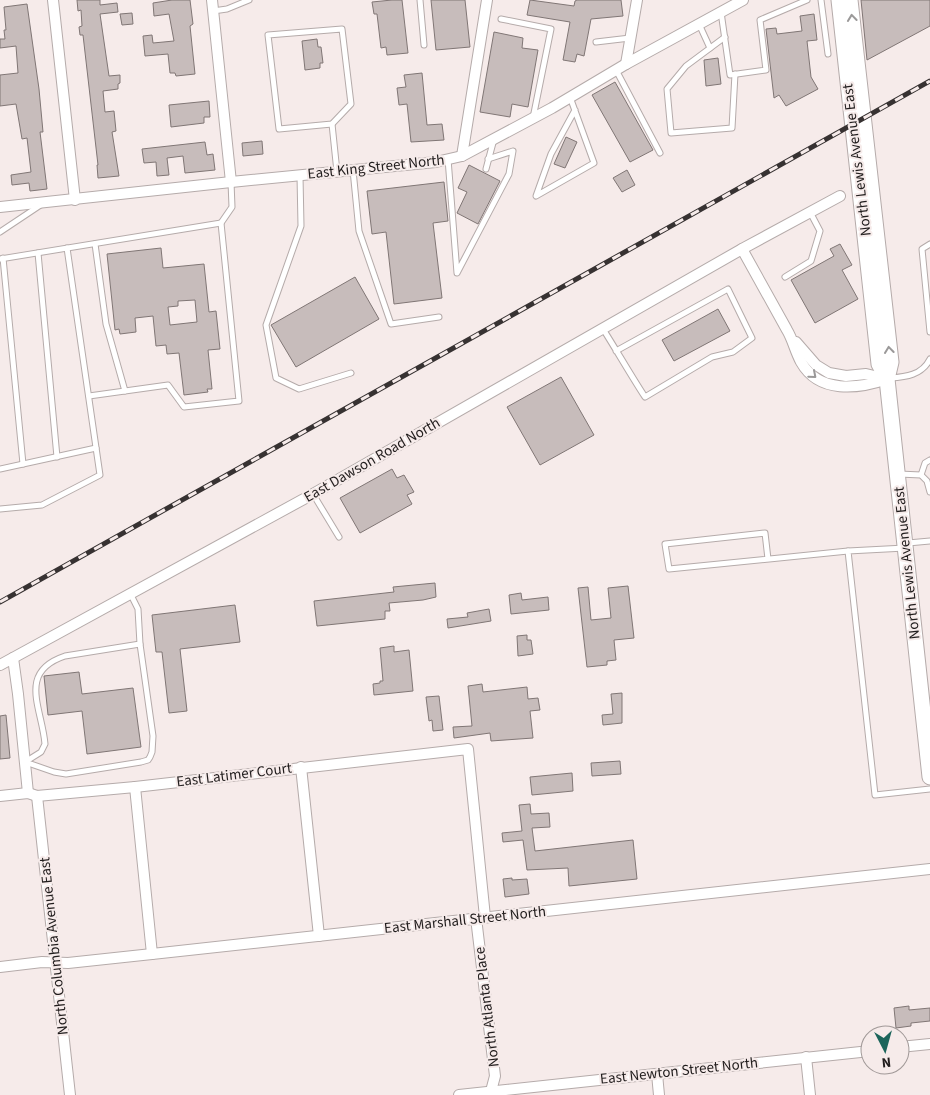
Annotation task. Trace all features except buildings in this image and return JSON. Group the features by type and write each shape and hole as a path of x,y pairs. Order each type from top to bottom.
{"main road":[{"name":"North Lewis Avenue East","path":"839,0 879,364 887,379"},
{"name":"North Lewis Avenue East","path":"850,0 891,362 887,379 926,711 930,777"}],"street":[{"path":"53,0 75,200"},
{"path":"212,0 231,182"},
{"path":"462,156 487,0"},
{"path":"626,64 637,0"},
{"name":"East King Street North","path":"0,207 436,162 462,156 743,0"},
{"name":"East Dawson Road North","path":"0,665 313,494 742,249 840,196"},
{"path":"742,249 789,334 801,362 808,371 821,382 829,385 870,385 887,379"},
{"name":"North Columbia Avenue East","path":"13,658 24,762 32,795 56,963 70,1095"},
{"name":"East Latimer Court","path":"0,796 135,787 468,749"},
{"name":"North Atlanta Place","path":"468,749 480,918 495,1076 490,1093"},
{"path":"301,767 319,936"},
{"path":"135,787 152,954"},
{"name":"East Marshall Street North","path":"0,967 152,954 930,869"},
{"path":"910,1047 930,1044"},
{"name":"East Newton Street North","path":"459,1095 860,1052"},
{"path":"806,1057 810,1095"},
{"path":"657,1074 659,1095"}],"lane":[{"path":"213,11 227,9 249,0"},
{"path":"420,0 424,45"},
{"path":"722,12 730,75 766,70 760,20 807,0"},
{"path":"822,0 828,54"},
{"path":"500,19 551,29 532,118"},
{"path":"699,24 710,48"},
{"path":"332,124 279,129 268,35 342,29 351,104 332,124 337,172"},
{"path":"725,36 686,66 667,88 671,133 732,128 735,74"},
{"path":"596,42 630,38"},
{"path":"616,70 660,153"},
{"path":"570,97 575,110 594,163 536,196 551,154 575,110"},
{"path":"486,169 494,138"},
{"path":"448,159 458,273 509,174 513,151 488,160"},
{"path":"353,170 359,231 391,324 439,317"},
{"path":"300,175 301,226 266,325 276,378 299,388 351,373"},
{"path":"89,396 168,385 184,407 239,401 221,224 232,206 231,182"},
{"path":"0,232 44,203"},
{"path":"785,277 811,261 820,231 810,212"},
{"path":"23,464 2,259 221,224"},
{"path":"95,244 106,324 126,391"},
{"path":"930,244 922,249 930,332"},
{"path":"0,509 42,505 100,475 67,248"},
{"path":"38,253 57,457"},
{"path":"602,329 644,397 712,357 733,352 752,338 728,289 616,351"},
{"path":"887,379 911,376 928,367 930,359"},
{"path":"0,469 96,448"},
{"path":"920,475 924,463 930,460"},
{"path":"897,474 920,475 927,481 930,492"},
{"path":"313,494 339,537"},
{"path":"768,558 765,533 665,544 668,569 930,541"},
{"path":"848,551 875,795 930,789"},
{"path":"24,762 54,772 74,773 148,760 152,752 153,736 140,644 138,609 130,593"},
{"path":"24,762 41,752 45,744 35,687 37,677 44,668 65,656 140,644"}],"railway":[{"path":"0,602 930,81"}]}
